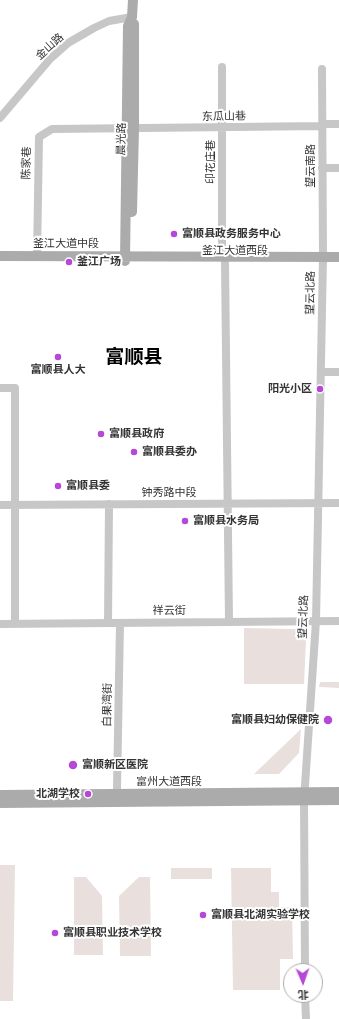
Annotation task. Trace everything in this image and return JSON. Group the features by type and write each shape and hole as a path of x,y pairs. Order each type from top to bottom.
{"main road":[{"name":"晨光路","path":"128,259 130,129 128,26 132,17 133,0"},
{"name":"釜江大道中段","path":"0,256 128,259"},
{"name":"釜江大道西段","path":"323,260 339,257"},
{"name":"釜江大道西段","path":"128,259 323,260 339,263"},
{"name":"釜江大道中段","path":"0,262 128,259"},
{"name":"富州大道西段","path":"0,803 305,797 339,792"},
{"name":"富州大道西段","path":"0,795 305,797 339,800"}],"street":[{"name":"金山路","path":"0,118 50,59 68,43 94,28 110,21 132,17"},
{"name":"印花庄巷","path":"222,67 223,259 229,622"},
{"name":"望云南路","path":"322,69 323,260"},
{"name":"东瓜山巷","path":"130,129 222,128 339,124"},
{"name":"陈家巷","path":"37,256 39,138 52,129 130,129"},
{"path":"322,168 339,168"},
{"name":"望云北路","path":"305,963 305,797 316,621 323,260"},
{"path":"321,372 339,372"},
{"path":"0,388 15,388 15,623"},
{"name":"钟秀路中段","path":"0,505 339,503"},
{"path":"108,504 108,623"},
{"name":"祥云街","path":"0,624 339,621"},
{"name":"白果湾街","path":"117,788 120,623"},
{"path":"305,1003 306,1019"}],"shaded area":[{"path":"244,628 295,629 306,641 304,684 244,684"},
{"path":"320,682 339,682 339,688 319,687"},
{"path":"301,729 299,753 279,774 254,774"},
{"path":"0,865 15,865 13,1001 0,1001"},
{"path":"171,868 212,868 212,879 171,879"},
{"path":"231,868 271,868 271,892 279,892 279,907 292,907 293,959 280,959 280,990 233,990"},
{"path":"74,877 86,877 102,896 103,955 74,955"},
{"path":"139,877 150,877 151,956 120,956 119,896"}],"place":[{"name":"富顺县政务服务中心","path":"174,234"},
{"name":"釜江广场","path":"69,262"},
{"name":"富顺县人大","path":"58,357"},
{"name":"阳光小区","path":"320,389"},
{"name":"富顺县政府","path":"101,434"},
{"name":"富顺县委办","path":"134,452"},
{"name":"富顺县委","path":"58,486"},
{"name":"富顺县水务局","path":"185,521"},
{"name":"富顺县妇幼保健院","path":"328,720"},
{"name":"富顺新区医院","path":"73,765"},
{"name":"北湖学校","path":"88,794"},
{"name":"富顺县北湖实验学校","path":"203,915"},
{"name":"富顺县职业技术学校","path":"55,933"}],"district":[{"name":"富顺县","path":"134,358"}]}
